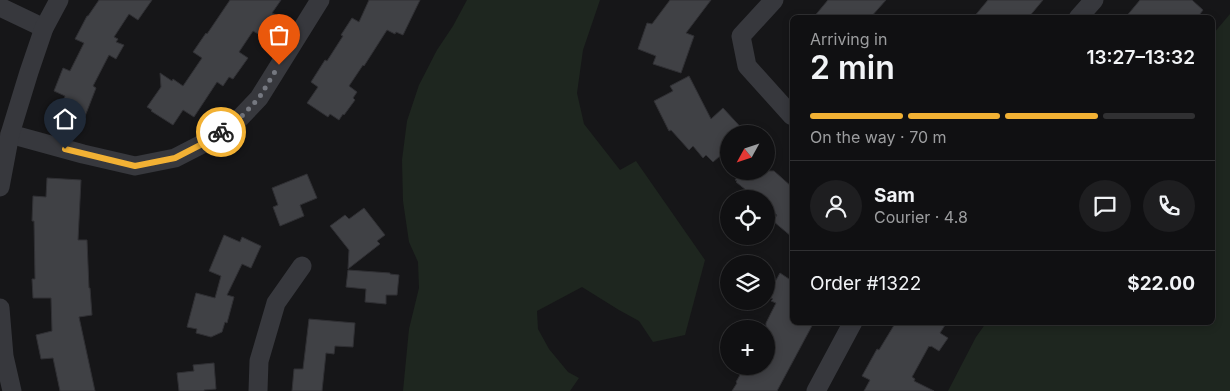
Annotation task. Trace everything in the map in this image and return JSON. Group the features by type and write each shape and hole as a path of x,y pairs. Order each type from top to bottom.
{"street":[{"path":"0,187 10,134 44,28 59,0"},
{"path":"10,134 135,166 175,158 210,140 240,118 259,98 320,0"},
{"path":"774,0 741,36 747,66 790,114"},
{"path":"1081,15 1094,0"},
{"path":"0,8 44,28"},
{"path":"258,391 259,361 276,303 302,266"},
{"path":"0,308 4,356 12,391"},
{"path":"816,391 851,325"}],"shaded area":[{"path":"467,0 600,0 583,50 577,93 584,124 620,170 636,161 705,260 685,335 653,342 639,321 582,287 537,311 538,329 549,349 568,372 579,378 570,391 403,391 409,329 419,288 418,262 409,242 403,201 402,160 407,121 419,85 437,50"},
{"path":"1230,14 1230,391 948,391 976,337 985,325 1215,325 1215,32"}],"building":[{"path":"99,0 152,0 138,20 129,14 114,37 118,39 116,42 124,45 116,59 109,55 93,86 96,88 82,124 58,114 65,96 54,91 63,68 70,71 84,43 75,39 87,16"},
{"path":"230,0 281,0 272,13 276,15 262,36 253,31 239,52 248,58 233,79 229,77 223,86 217,82 194,117 183,110 173,125 147,107 161,87 160,73 183,86 202,58 193,52"},
{"path":"369,0 420,0 403,35 387,30 349,86 357,92 353,98 355,100 344,115 339,120 330,114 328,117 307,103 318,87 311,82 325,60 327,61 352,18 359,22"},
{"path":"670,0 711,0 686,33 694,36 681,73 653,64 656,56 638,49 647,23 652,24"},
{"path":"828,0 886,0 873,15 816,15"},
{"path":"988,0 1043,0 1030,15 976,15"},
{"path":"1140,0 1192,0 1203,10 1199,15 1128,15"},
{"path":"689,76 711,119 723,108 739,125 720,125 720,156 713,162 706,155 703,158 693,146 689,150 671,130 669,131 654,101 673,91 670,86"},
{"path":"775,172 790,185 790,235 775,223 777,215 775,213 775,190 746,190 735,180 775,180"},
{"path":"307,174 317,198 300,205 304,216 280,226 273,207 278,205 272,188"},
{"path":"47,178 81,180 78,240 87,240 92,315 79,317 95,391 60,391 53,358 41,359 36,335 52,331 51,298 33,298 32,279 35,279 34,221 32,221 33,196 46,197"},
{"path":"364,208 385,235 377,241 380,244 348,269 349,250 330,226 345,215 349,219"},
{"path":"224,235 240,242 242,237 261,246 251,268 242,264 227,295 234,297 227,323 225,322 222,332 211,337 196,333 197,329 187,327 196,293 215,298 221,276 209,271"},
{"path":"348,270 399,275 397,295 386,295 386,304 365,302 366,289 346,287"},
{"path":"780,273 790,280 790,325 812,325 777,391 732,391 740,375 775,375 775,320 768,320 772,310 775,310 775,282"},
{"path":"309,319 355,323 353,347 335,346 334,354 326,353 322,391 292,391 294,369 303,369"},
{"path":"894,325 945,325 940,333 948,338 939,351 929,346 912,377 915,379 914,381 934,391 864,391 870,380 862,376 877,349 879,350"},
{"path":"214,363 216,389 179,391 177,373 194,371 193,365"}],"way so far":[{"path":"221,132 240,118 259,98 279,65"}],"route":[{"path":"65,149 135,166 175,158 210,140 221,132"}]}
